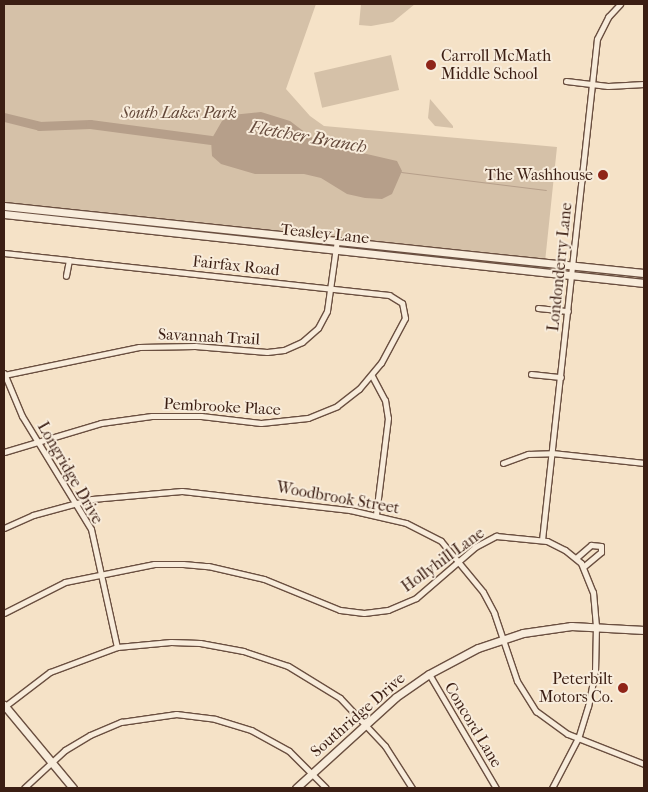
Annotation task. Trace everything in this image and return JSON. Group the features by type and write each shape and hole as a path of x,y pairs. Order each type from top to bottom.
{"main road":[{"name":"Teasley Lane","path":"4,206 644,273"},
{"name":"Teasley Lane","path":"4,214 644,282"},
{"name":"Southridge Drive","path":"296,788 396,697 429,674 478,648 502,639 544,629 596,625 644,630"},
{"path":"4,706 73,788"}],"street":[{"name":"Londonderry Lane","path":"542,540 599,34 608,17 620,4"},
{"path":"566,81 592,84 644,84"},
{"name":"Savannah Trail","path":"4,374 139,347 195,346 267,352 284,350 302,342 318,328 327,311 332,288 337,240"},
{"name":"Fairfax Road","path":"4,253 332,288 389,295 399,300"},
{"path":"66,276 69,260"},
{"name":"Pembrooke Place","path":"4,452 101,423 152,416 201,416 261,423 289,422 336,406 372,376 404,324 405,309 399,300"},
{"path":"538,308 568,312"},
{"name":"Longridge Drive","path":"4,374 37,441 91,529 118,647"},
{"path":"531,374 561,377"},
{"path":"372,376 385,400 388,418 376,515"},
{"path":"503,463 528,454 552,453 644,463"},
{"name":"Woodbrook Street","path":"4,528 76,503 142,492 182,491 258,497 376,515 426,530 441,541 460,561 483,592 517,681 536,711 555,727 644,764"},
{"name":"Hollyhill Lane","path":"4,613 65,582 101,573 154,564 208,566 264,579 340,610 364,613 388,610 416,598 475,547 496,536 542,540 576,558 583,567 593,592 596,625 595,671 578,738 552,788"},
{"path":"576,558 591,545 601,546 601,552 583,567"},
{"path":"4,706 56,669 118,647 171,642 200,643 252,653 288,666 340,698 385,746 412,788"},
{"name":"Concord Lane","path":"429,674 496,788"},
{"path":"24,788 71,746 106,727 176,714 215,719 252,730 283,747 313,772 326,788"}],"green space":[{"name":"South Lakes Park","path":"4,4 316,4 286,89 310,116 324,126 557,147 545,262 4,205"},
{"path":"361,4 415,4 393,22 371,26 359,25"},
{"path":"391,55 399,90 322,108 314,73"},
{"path":"430,99 453,128 435,126 428,118"}],"water":[{"path":"261,112 290,121 319,143 397,161 402,171 392,194 382,199 365,198 347,194 321,178 304,174 255,174 221,164 212,156 211,140 222,121 232,115"}],"waterway":[{"name":"Fletcher Branch","path":"4,117 39,126 90,124 211,140"},
{"name":"Fletcher Branch","path":"401,172 546,190"}],"place":[{"name":"Carroll McMath Middle School","path":"431,65"},
{"name":"The Washhouse","path":"603,175"},
{"name":"Peterbilt Motors Co.","path":"623,688"}]}
